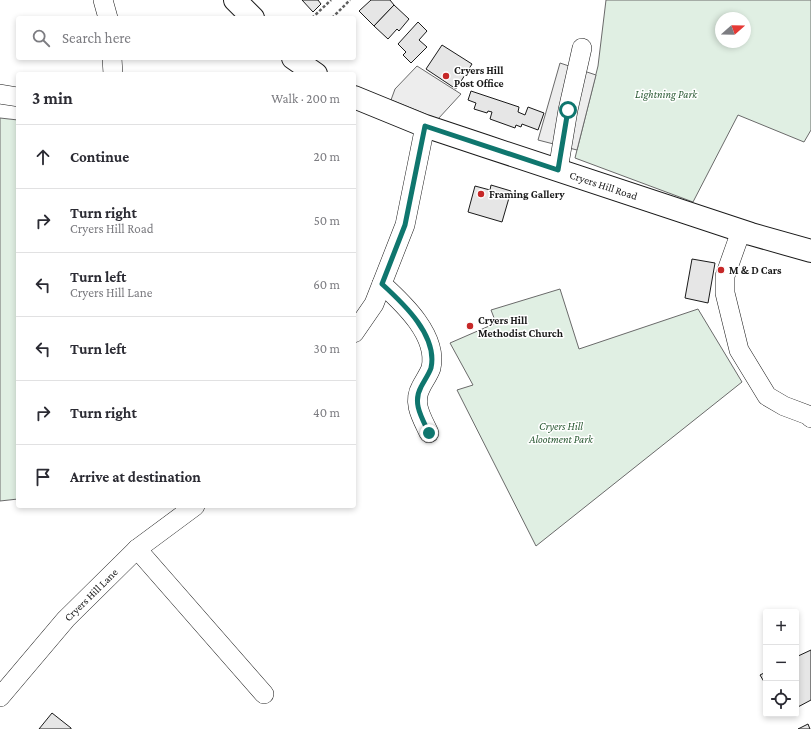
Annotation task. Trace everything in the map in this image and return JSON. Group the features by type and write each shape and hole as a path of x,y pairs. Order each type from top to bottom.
{"main road":[{"path":"235,0 250,16"},
{"name":"Cryers Hill Road","path":"356,98 425,126 741,231 811,251"}],"street":[{"path":"103,0 107,16"},
{"path":"558,170 568,110 582,48"},
{"path":"112,60 114,72"},
{"path":"0,94 16,97"},
{"path":"356,330 374,304 405,225 425,126"},
{"path":"741,231 726,276 725,293 739,350 767,396 784,406 808,415 811,418"},
{"path":"382,284 403,304 425,334 430,344 432,356 430,370 417,394 419,412 429,433"},
{"name":"Cryers Hill Lane","path":"0,697 66,618 137,549 192,508"},
{"path":"137,549 264,694"}],"path":[{"path":"314,16 331,0"},
{"path":"334,16 350,0"}],"green space":[{"name":"Lightning Park","path":"606,0 811,0 811,130 804,142 738,115 693,202 575,158 598,66"},
{"path":"0,118 16,120 16,499 0,501"},
{"name":"Cryers Hill Alootment Park","path":"560,289 579,349 698,309 742,382 536,546 457,390 473,385 450,343 496,323 491,310"}],"shaded area":[{"path":"560,63 596,75 577,150 538,140"},
{"path":"417,66 461,94 438,119 391,100 395,89"}],"building":[{"path":"302,0 318,0 321,4 313,12"},
{"path":"371,0 390,0 394,5 374,26 359,11"},
{"path":"394,5 409,19 399,31 397,29 388,39 374,26"},
{"path":"418,22 427,31 419,40 427,47 411,63 403,55 406,52 398,44"},
{"path":"442,45 472,64 456,89 426,69"},
{"path":"471,91 519,107 518,112 525,115 528,107 544,113 538,130 522,124 521,127 516,125 515,128 490,119 492,112 488,111 487,113 474,109 476,103 468,100"},
{"path":"491,185 511,191 502,222 468,212 475,186 490,190"},
{"path":"692,259 715,263 708,303 685,298"},
{"path":"811,650 811,700 799,706 799,681 799,656"},
{"path":"52,713 71,728 71,729 39,729"},
{"path":"808,724 810,729 798,729"}],"place":[{"name":"Cryers Hill Post Office","path":"446,76"},
{"name":"Framing Gallery","path":"481,194"},
{"name":"M & D Cars","path":"721,270"},
{"name":"Cryers Hill Methodist Church","path":"470,326"}],"route":[{"path":"429,433 419,412 417,394 430,370 432,356 430,344 425,334 403,304 382,284 405,225 425,126 558,170 568,110"}]}
